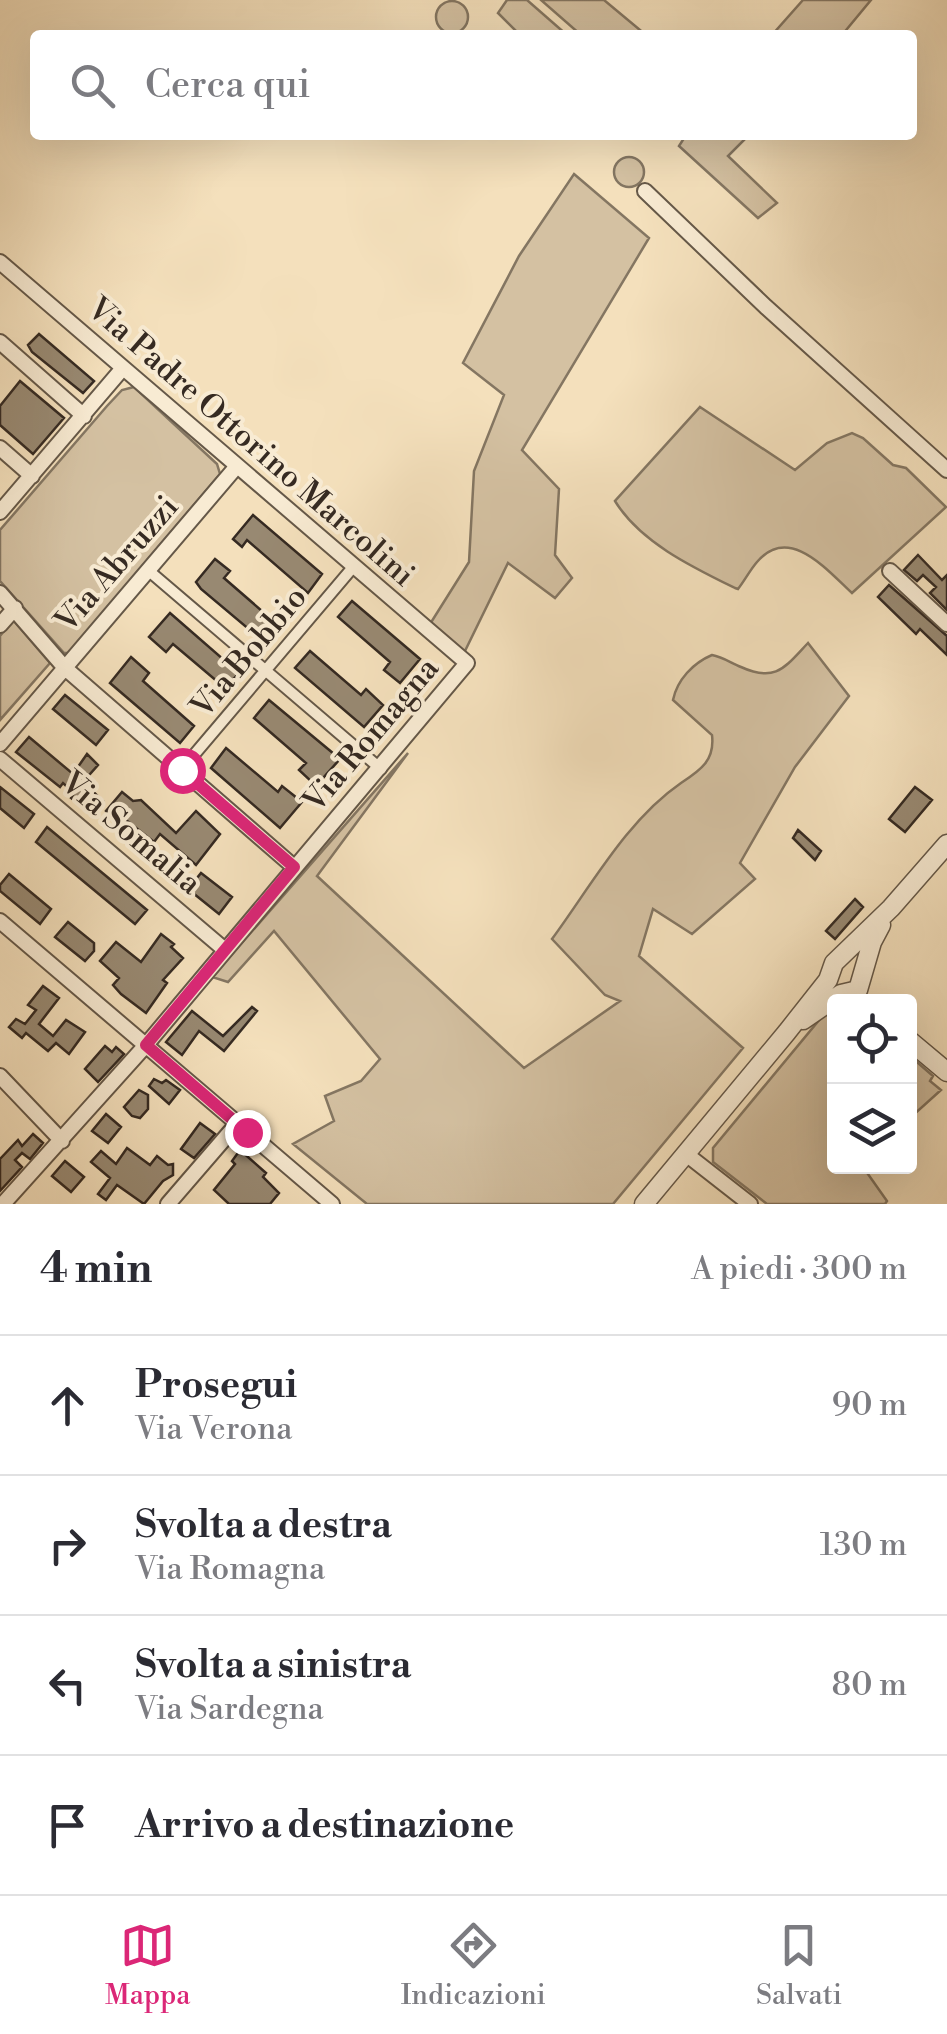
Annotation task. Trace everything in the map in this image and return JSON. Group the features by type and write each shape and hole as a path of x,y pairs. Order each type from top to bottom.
{"street":[{"path":"645,191 766,307 947,470"},
{"name":"Via Padre Ottorino Marcolini","path":"0,262 467,663"},
{"path":"0,342 84,416"},
{"path":"0,512 123,368"},
{"path":"0,448 32,476"},
{"name":"Via Abruzzi","path":"0,744 238,466"},
{"name":"Via Bobbio","path":"182,770 354,566"},
{"path":"149,571 381,769"},
{"path":"890,571 947,624"},
{"path":"0,593 65,668 294,867"},
{"path":"0,625 14,608"},
{"name":"Via Romagna","path":"3,1204 150,1040 467,663"},
{"name":"Via Somalia","path":"0,760 225,950"},
{"path":"843,993 830,968 891,908 947,844"},
{"path":"644,1204 787,1032 843,993 858,990 872,942 891,908"},
{"path":"0,922 150,1040 237,1124 332,1204"},
{"path":"840,960 857,963 872,994"},
{"path":"917,1046 947,1072"},
{"path":"0,1076 62,1140"},
{"path":"168,1204 237,1124"},
{"path":"686,1154 750,1204"}],"shaded area":[{"path":"507,0 527,0 561,30 515,30 498,13"},
{"path":"541,0 604,0 640,30 575,30"},
{"path":"803,0 871,0 846,30 776,30"},
{"path":"446,2 458,2 467,11 467,23 460,30 444,30 437,23 437,11"},
{"path":"683,140 744,140 728,156 777,203 758,218 679,146"},
{"path":"629,157 640,161 644,172 640,183 629,187 618,183 614,172 618,161"},
{"path":"574,174 649,238 522,450 559,489 555,555 572,578 555,598 508,563 464,653 430,624 469,562 474,471 504,395 463,363 519,256"},
{"path":"134,387 217,464 220,474 69,653 64,653 0,581 0,530 107,406 122,390"},
{"path":"700,407 795,470 827,443 852,433 893,465 906,468 946,507 852,593 807,555 782,548 769,551 735,588 653,541 615,501"},
{"path":"13,620 50,663 0,720 0,636"},
{"path":"808,643 849,696 795,767 740,863 755,879 692,934 653,909 639,956 743,1048 613,1204 367,1204 293,1144 334,1121 325,1096 361,1081 380,1059 274,931 228,982 212,977 408,753 317,876 524,1068 620,1001 605,995 552,939 627,835 662,798 709,758 712,735 673,700 682,679 692,667 712,655 753,672 772,673"},
{"path":"827,1013 827,1174 868,1174 887,1201 767,1204 713,1162 713,1148"},
{"path":"917,1062 933,1076 930,1081 941,1090 917,1112"}],"building":[{"path":"39,334 94,381 83,393 32,352 28,345"},
{"path":"20,381 64,418 33,454 0,425 0,406"},
{"path":"253,515 322,574 308,593 247,540 242,547 233,539"},
{"path":"918,555 942,580 947,575 947,610 930,593 936,587 923,575 917,581 904,570"},
{"path":"215,559 230,571 224,578 277,624 270,636 257,636 196,582"},
{"path":"889,585 947,636 947,655 920,629 916,634 878,597"},
{"path":"352,601 420,659 400,683 384,670 390,662 338,617"},
{"path":"170,613 239,673 225,688 173,644 166,652 149,637"},
{"path":"310,651 361,695 366,689 383,705 364,727 295,668"},
{"path":"131,657 149,673 143,681 194,726 180,743 110,683"},
{"path":"65,695 108,730 96,745 53,709"},
{"path":"269,700 340,759 314,784 299,770 306,763 254,718"},
{"path":"29,737 73,774 87,754 98,765 83,782 103,801 92,814 71,798 74,793 63,783 60,787 16,752"},
{"path":"226,748 278,792 282,786 302,802 280,828 211,768"},
{"path":"0,787 34,814 24,828 0,808"},
{"path":"915,787 932,800 905,832 889,819"},
{"path":"122,792 133,801 141,800 176,833 196,811 220,834 196,865 160,834 154,842 121,816 117,822 106,811"},
{"path":"47,827 147,910 135,924 36,842"},
{"path":"798,830 821,851 815,860 793,838"},
{"path":"201,873 232,897 219,914 188,889"},
{"path":"9,874 51,909 40,924 0,891"},
{"path":"855,899 863,907 835,939 826,931"},
{"path":"68,922 94,943 94,951 85,961 55,937"},
{"path":"161,934 183,958 163,980 167,983 146,1013 113,985 119,978 100,961 116,942 141,962"},
{"path":"43,986 59,998 39,1024 53,1036 66,1020 85,1032 69,1054 56,1043 48,1051 26,1033 22,1038 9,1027 16,1019 25,1024 36,1010 28,1005"},
{"path":"252,1007 257,1011 224,1051 199,1031 182,1055 166,1042 192,1011 223,1036"},
{"path":"105,1046 112,1052 116,1047 124,1054 98,1082 85,1069"},
{"path":"154,1079 162,1083 166,1080 180,1090 169,1104 149,1086"},
{"path":"139,1090 148,1095 148,1109 140,1118 124,1107"},
{"path":"106,1114 121,1127 108,1143 92,1131"},
{"path":"200,1123 215,1134 194,1158 181,1149"},
{"path":"33,1134 43,1143 30,1159 22,1153 15,1160 22,1167 0,1191 0,1159 18,1140 22,1146"},
{"path":"127,1148 150,1165 157,1156 168,1165 173,1164 173,1175 144,1204 117,1185 106,1200 98,1194 110,1178 91,1162 101,1151 116,1164"},
{"path":"240,1150 266,1173 263,1177 279,1193 270,1204 229,1204 214,1190 235,1164 232,1161"},
{"path":"65,1161 84,1177 71,1192 52,1176"}],"route":[{"path":"182,770 294,867 146,1045 247,1132"}]}
